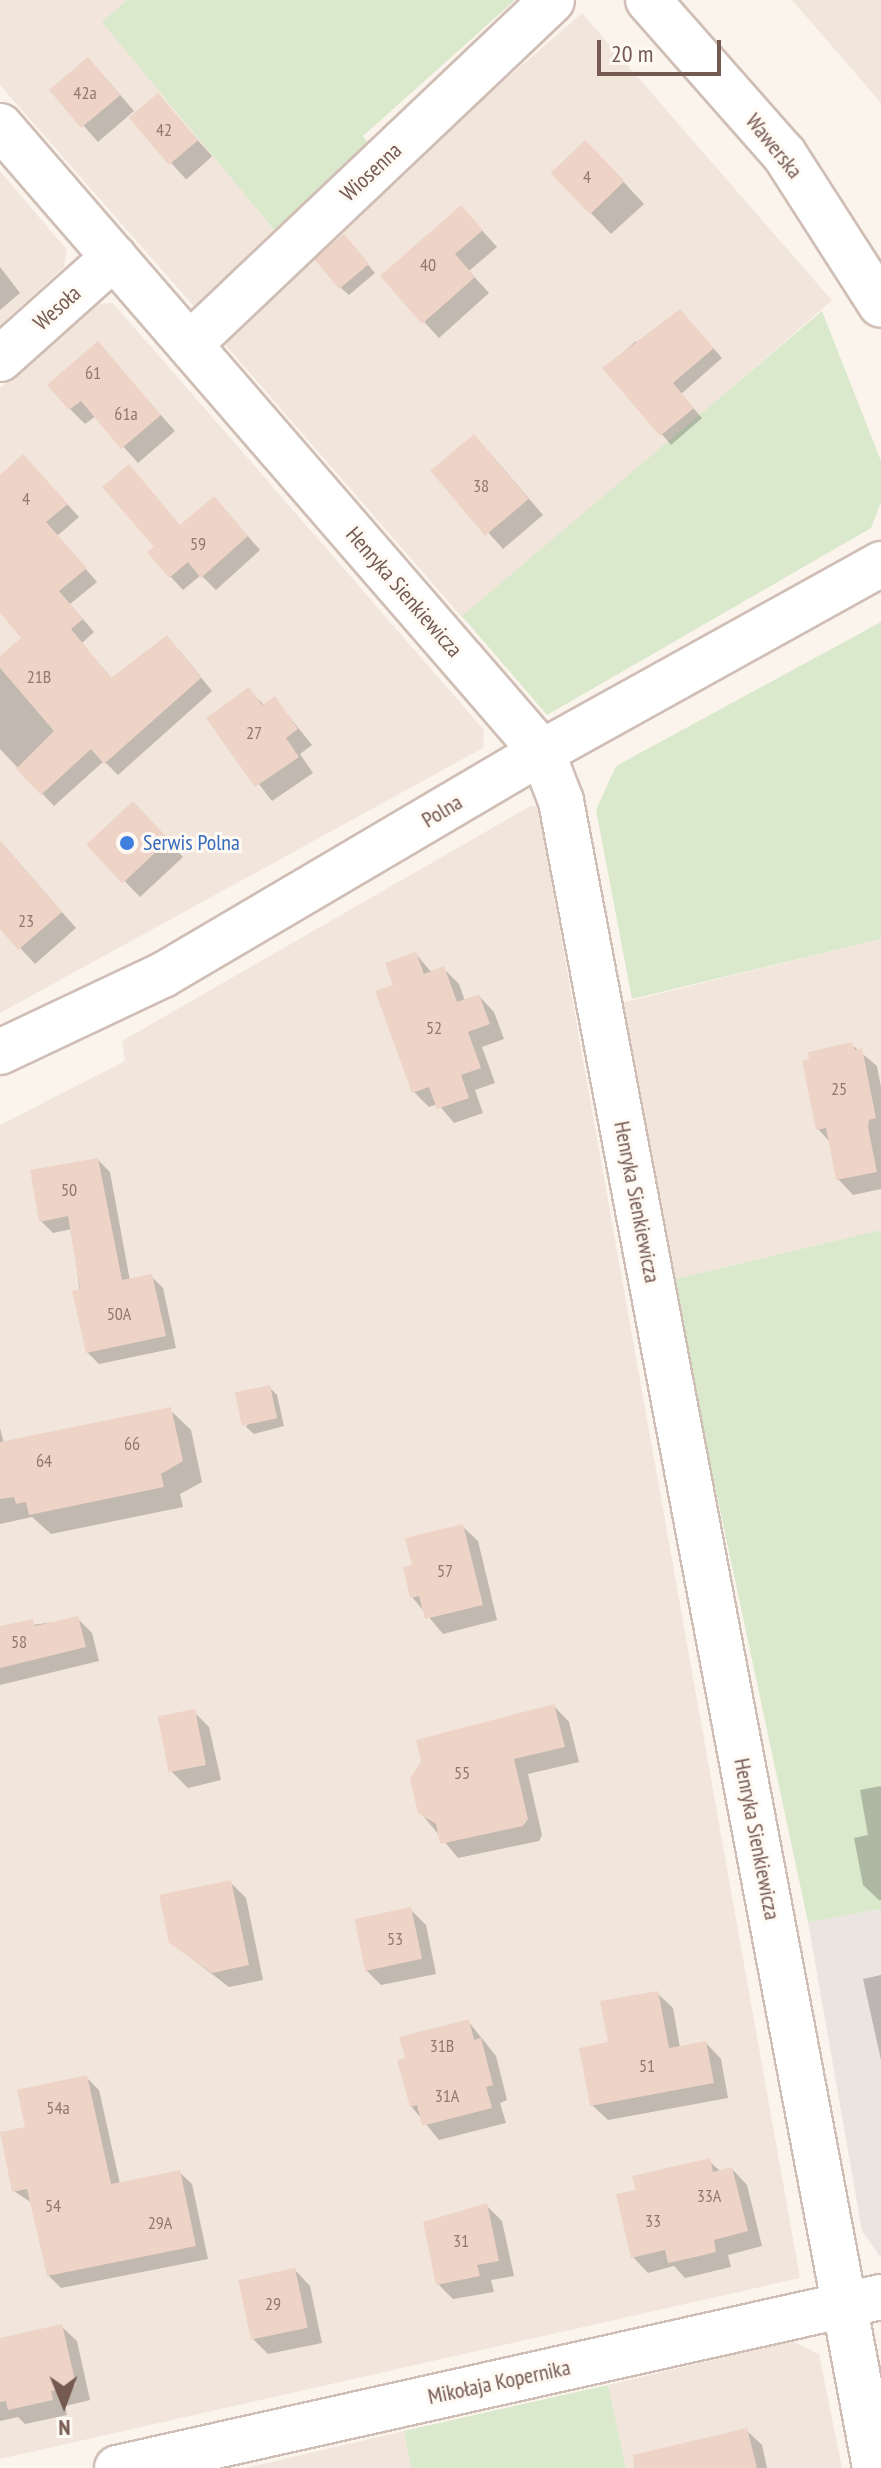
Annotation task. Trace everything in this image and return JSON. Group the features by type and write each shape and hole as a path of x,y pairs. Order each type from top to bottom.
{"street":[{"name":"Wiosenna","path":"190,344 552,0"},
{"name":"Wawerska","path":"648,0 784,154 881,305"},
{"name":"Henryka Sienkiewicza","path":"0,126 542,752 564,816 862,2301 875,2468"},
{"name":"Wesoła","path":"0,359 114,257"},
{"name":"Polna","path":"0,1052 163,975 542,752 881,564"},
{"name":"Mikołaja Kopernika","path":"117,2468 862,2301"}],"shaded area":[{"path":"0,0 127,0 103,22 280,237 197,310 0,85"},
{"path":"792,0 881,0 881,103"},
{"path":"582,13 832,301 464,620 214,333"},
{"path":"0,171 67,250 64,267 0,325"},
{"path":"113,303 484,730 483,748 0,1013 0,388 95,304"},
{"path":"532,805 538,807 800,2278 0,2459 0,1125 125,1061 122,1041"},
{"path":"881,939 881,1230 671,1280 617,1004"},
{"path":"881,1909 881,2258 862,2231 808,1922"},
{"path":"792,2341 819,2354 842,2468 626,2468 608,2385"},
{"path":"404,2431 411,2468 245,2468"}],"green space":[{"path":"127,0 515,0 363,136 373,151 280,237 102,22"},
{"path":"822,311 881,461 881,502 871,528 547,715 462,616"},
{"path":"881,622 881,939 632,999 596,810 616,766"},
{"path":"881,1230 881,1909 808,1922 671,1280"},
{"path":"608,2385 626,2468 411,2468 404,2431"}],"building":[{"path":"88,57 120,95 81,128 49,90"},
{"path":"158,93 198,140 169,165 129,117"},
{"path":"585,140 625,181 590,214 550,173"},
{"path":"461,205 483,230 455,254 475,277 422,324 380,276"},
{"path":"344,234 369,264 339,289 314,259"},
{"path":"680,309 714,348 673,383 694,408 660,436 602,368"},
{"path":"98,341 161,415 121,449 81,401 69,410 47,385"},
{"path":"474,434 529,499 485,536 430,471"},
{"path":"23,454 68,504 46,522 87,568 59,591 83,619 71,629 111,678 167,635 201,678 104,764 91,749 41,795 16,769 54,731 0,668 0,656 21,638 0,613 0,475"},
{"path":"129,464 180,525 214,496 248,536 201,578 188,562 169,578 147,552 154,547 102,487"},
{"path":"249,687 262,705 275,696 298,729 286,738 299,757 255,787 206,718"},
{"path":"133,801 169,840 122,883 86,845"},
{"path":"0,841 62,912 18,950 0,929"},
{"path":"416,952 424,974 444,966 457,1002 479,994 490,1024 468,1032 481,1068 461,1075 469,1098 437,1109 429,1087 412,1093 375,991 393,985 385,963"},
{"path":"852,1042 855,1050 862,1048 876,1118 869,1120 868,1127 877,1172 836,1180 826,1128 816,1130 802,1061 809,1059 808,1052"},
{"path":"98,1158 122,1280 152,1274 166,1336 86,1353 72,1291 80,1289 68,1216 39,1222 30,1170"},
{"path":"270,1385 277,1418 242,1426 235,1392"},
{"path":"171,1407 183,1461 161,1474 164,1487 29,1515 26,1502 16,1504 14,1497 0,1499 0,1442"},
{"path":"463,1524 483,1605 425,1619 419,1596 410,1598 403,1567 412,1565 405,1538"},
{"path":"78,1616 86,1647 0,1668 0,1626 33,1619 35,1626"},
{"path":"554,1704 565,1747 514,1759 528,1819 523,1826 440,1844 436,1824 418,1813 410,1779 421,1761 416,1740"},
{"path":"195,1709 206,1765 169,1772 158,1716"},
{"path":"231,1880 249,1965 212,1973 169,1943 159,1895"},
{"path":"411,1907 422,1959 365,1971 354,1919"},
{"path":"658,1991 669,2048 706,2041 714,2083 590,2106 579,2048 608,2042 600,2001"},
{"path":"469,2019 474,2040 481,2038 493,2085 486,2087 492,2108 422,2126 417,2105 410,2107 397,2060 405,2058 399,2037"},
{"path":"87,2075 111,2184 180,2170 196,2246 47,2276 27,2189 12,2192 0,2132 25,2127 17,2090"},
{"path":"710,2158 713,2172 732,2167 748,2231 714,2240 716,2252 691,2258 668,2263 665,2250 631,2258 616,2194 636,2190 632,2176"},
{"path":"487,2203 499,2261 477,2265 480,2276 436,2285 423,2222"},
{"path":"295,2268 308,2328 251,2340 238,2280"},
{"path":"62,2324 76,2385 51,2391 53,2400 8,2410 6,2401 0,2402 0,2338"},
{"path":"747,2428 757,2468 634,2468 633,2455"}],"place":[{"name":"Serwis Polna","path":"127,843"}]}
